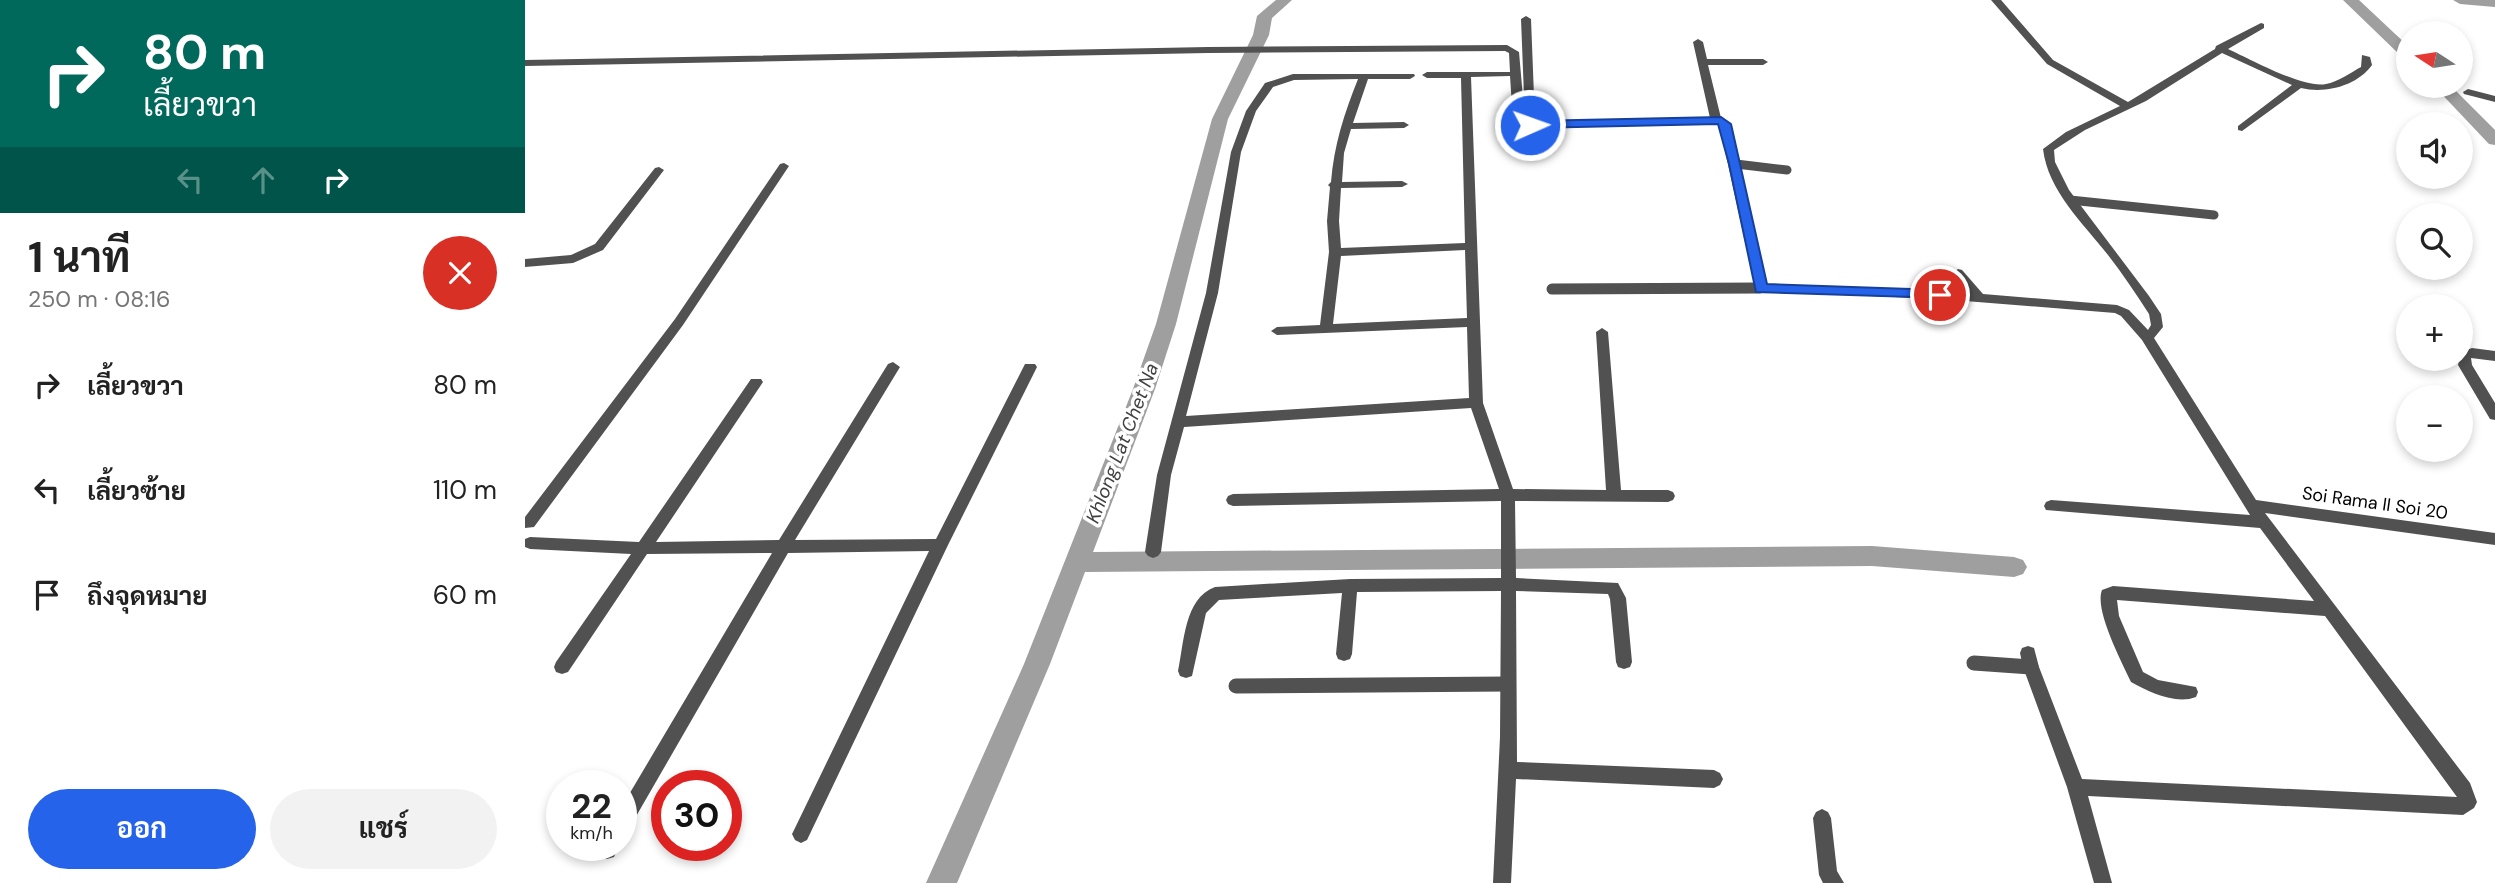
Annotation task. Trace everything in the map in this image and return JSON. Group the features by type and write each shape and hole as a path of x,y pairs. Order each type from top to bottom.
{"street":[{"path":"1996,0 2050,62 2129,106"},
{"path":"1526,19 1530,125"},
{"path":"2147,337 2155,331 2158,323 2155,314 2070,200 2049,162 2048,149 2059,139 2129,106 2181,76 2219,48 2261,26"},
{"path":"1698,42 1716,120"},
{"path":"2219,48 2299,84 2324,90 2364,69 2367,65 2365,57"},
{"path":"525,63 1208,50 1513,49 1518,121 1530,125 1716,120 1725,124 1736,164 1761,288 1979,298 2117,310 2125,313 2147,337 2251,505 2464,789 2468,802 2463,806 2076,787"},
{"path":"1702,62 1763,62"},
{"path":"1427,75 1507,74"},
{"path":"1466,75 1476,403 1509,495 1508,770 1502,883"},
{"path":"1153,552 1164,475 1212,293 1237,152 1251,111 1269,85 1280,80 1310,76 1410,76"},
{"path":"1326,330 1335,252 1334,185 1345,127 1364,78"},
{"path":"2242,128 2299,84"},
{"path":"2473,93 2495,99"},
{"path":"1345,127 1404,125"},
{"path":"527,545 535,535 534,527 527,523 679,322 784,166"},
{"path":"525,263 562,262 590,254 599,247 659,170"},
{"path":"1334,185 1402,184"},
{"path":"1335,252 1472,246"},
{"path":"1958,273 1979,298"},
{"path":"1277,331 1475,322"},
{"path":"1602,332 1613,494"},
{"path":"2492,408 2465,365 2464,356 2472,353 2495,356"},
{"path":"637,798 784,546 893,367"},
{"path":"801,834 940,545 1030,367"},
{"path":"562,667 756,382"},
{"path":"1179,422 1476,403"},
{"path":"1233,500 1613,494 1668,496"},
{"name":"Soi Rama II Soi 20","path":"2251,505 2495,538"},
{"path":"2050,506 2264,522"},
{"path":"527,545 645,548 940,545"},
{"path":"1186,671 1199,610 1215,594 1509,577 1612,588 1618,598 1624,662"},
{"path":"1344,654 1350,586"},
{"path":"2190,692 2156,687 2137,677 2111,616 2108,595 2113,593 2327,609"},
{"path":"2030,660 2076,787 2103,883"},
{"path":"1508,770 1714,779"},
{"path":"1822,818 1828,875 1835,883"}],"lane":[{"path":"1736,164 1787,170"},
{"path":"2070,200 2214,215"},
{"path":"1552,289 1761,288"},
{"path":"1974,663 2030,660"},
{"path":"1236,686 1508,684"}],"waterway":[{"name":"Khlong Lat Chet Na","path":"941,883 1037,664 1144,389 1166,324 1220,119 1261,35 1265,16 1285,0"},
{"path":"2350,0 2396,43"},
{"path":"2460,0 2495,3"},
{"path":"2454,98 2495,140"},
{"path":"1077,562 1872,556 2014,567"}],"route":[{"path":"1530,125 1721,121 1725,124 1736,164 1761,288 1940,295"}]}
